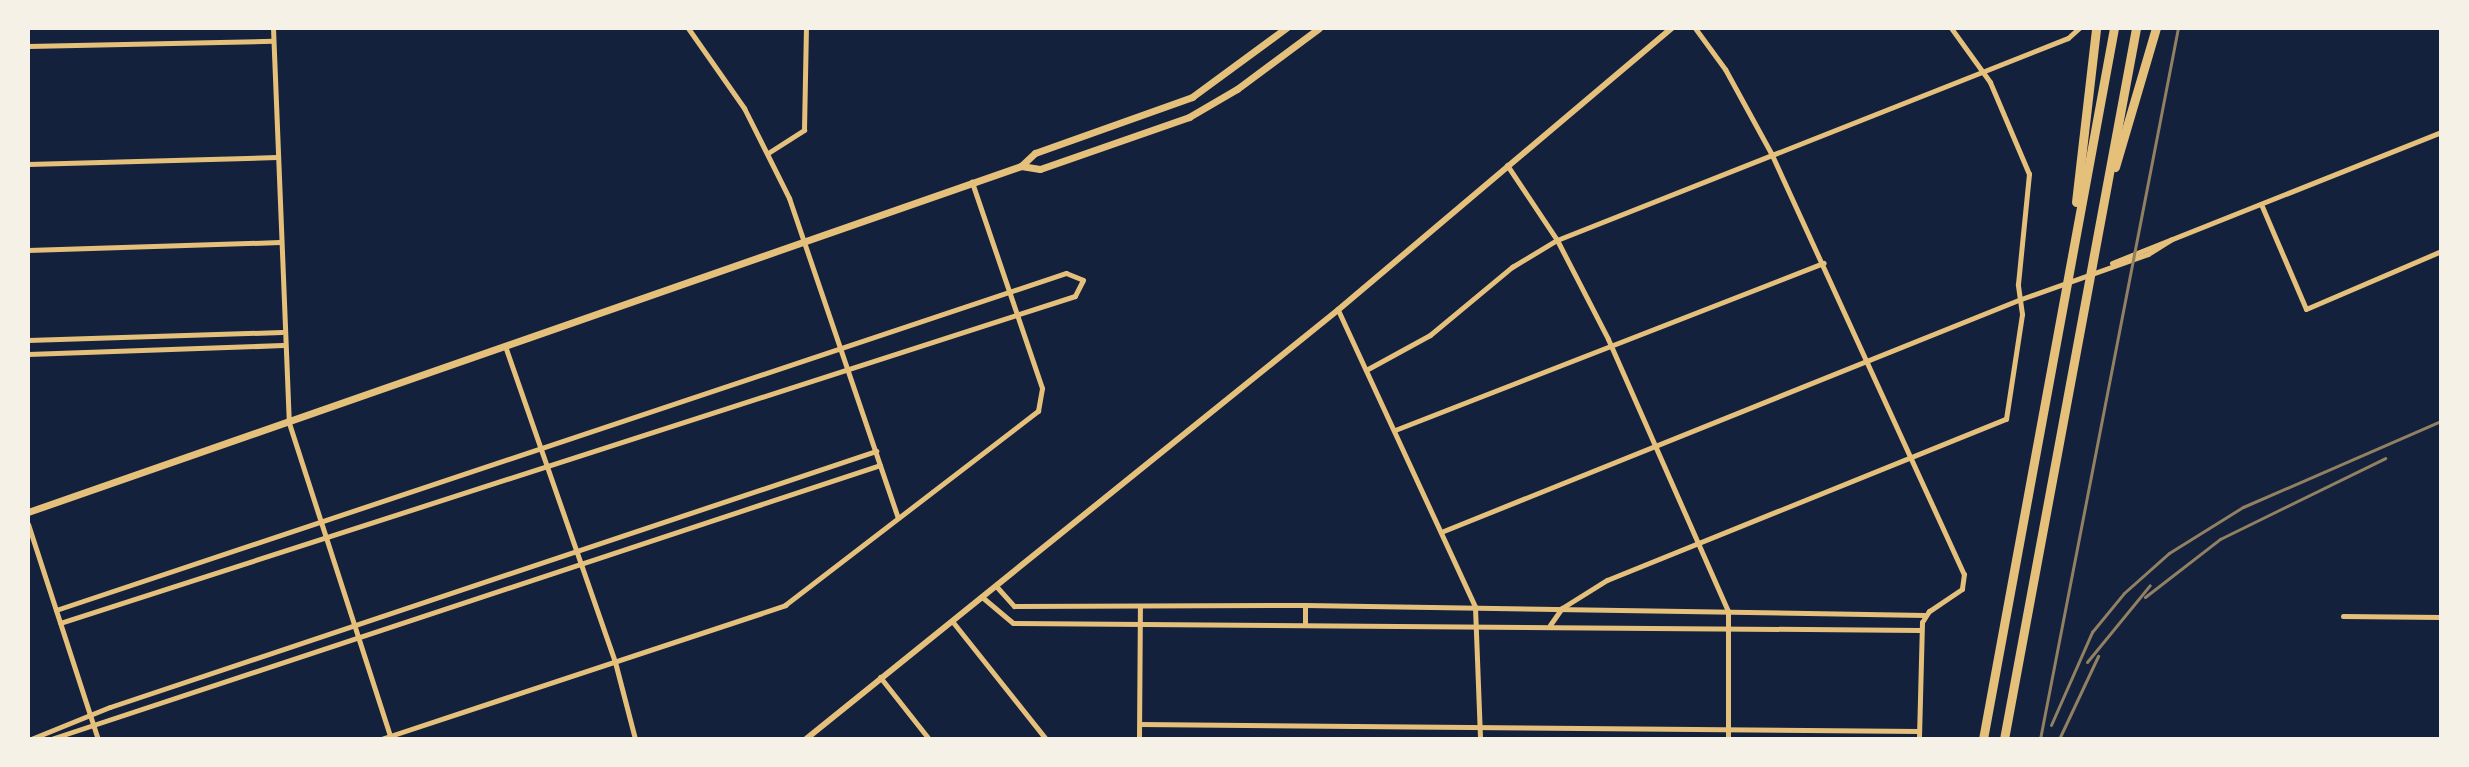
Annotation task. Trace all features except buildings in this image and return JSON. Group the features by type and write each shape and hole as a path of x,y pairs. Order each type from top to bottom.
{"highway":[{"path":"2070,265 2096,28"},
{"path":"1983,739 2114,28"},
{"path":"2004,739 2136,28"},
{"path":"2104,201 2146,73 2156,28"}],"main road":[{"path":"28,512 289,423 804,239 1021,166 1035,153 1181,102 1286,28"},
{"path":"1021,166 1040,169 1189,117 1230,94 1319,28"},
{"path":"1219,78 1230,94"}],"street":[{"path":"273,28 282,332 289,423 391,738"},
{"path":"688,28 734,91 768,153 804,239 898,518"},
{"path":"768,153 804,130 806,28"},
{"path":"808,738 1338,310 1672,28"},
{"path":"996,586 1014,606 1305,605 1925,615 1960,591 1965,577 1824,263 1771,153 1725,69 1695,28"},
{"path":"1550,626 1562,608 1607,580 1912,460 2005,420 2021,299 2028,170 1982,71 1951,28"},
{"path":"1366,370 1430,335 1512,267 1557,240 2068,38 2079,28"},
{"path":"28,46 273,41"},
{"path":"1441,532 1870,363 2106,266 2144,245 2172,239 2441,132"},
{"path":"28,164 277,157"},
{"path":"1507,165 1557,240 1611,347 1728,611 1728,739"},
{"path":"381,739 785,605 1036,412 1043,401 1017,311 972,182"},
{"path":"2261,204 2306,309 2441,251"},
{"path":"28,250 280,242"},
{"path":"1395,430 1824,263"},
{"path":"56,610 1070,272 1083,280 1075,296 1017,311 60,623"},
{"path":"1338,310 1475,607 1480,739"},
{"path":"28,340 282,332"},
{"path":"28,354 283,345"},
{"path":"505,346 615,662 635,739"},
{"path":"31,739 90,714 876,451"},
{"path":"51,739 880,465"},
{"path":"28,524 98,739"},
{"path":"982,597 1013,623 1921,630"},
{"path":"1305,605 1305,625"},
{"path":"1139,739 1140,606"},
{"path":"1919,739 1921,630 1925,615"},
{"path":"2343,616 2441,617"},
{"path":"952,621 1046,739"},
{"path":"880,677 929,739"},
{"path":"1140,724 1919,731"}],"railway":[{"path":"2040,739 2178,28"},
{"path":"2051,725 2092,632 2124,593 2169,553 2243,507 2441,421"},
{"path":"2145,597 2220,539 2385,458"},
{"path":"2087,662 2150,585"},
{"path":"2059,739 2098,656"}]}
